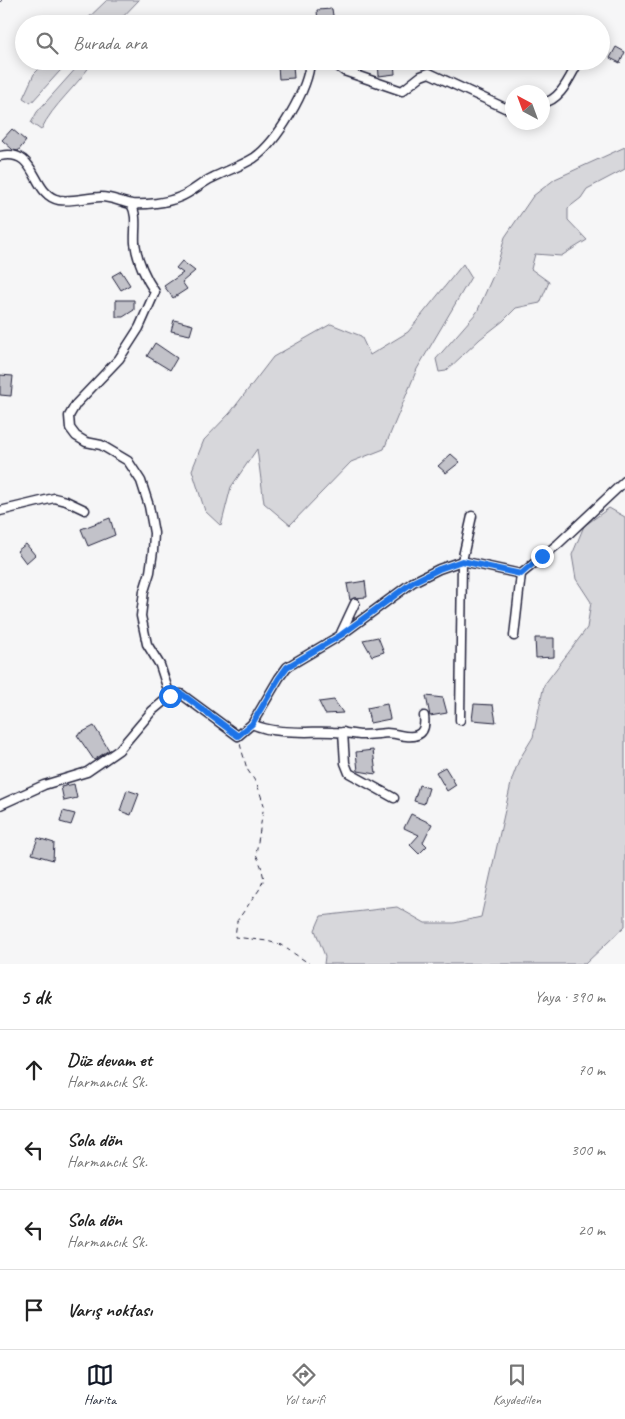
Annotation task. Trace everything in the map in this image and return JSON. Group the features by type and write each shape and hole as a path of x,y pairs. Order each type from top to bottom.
{"street":[{"path":"0,156 9,154 18,156 30,165 43,189 60,200 102,197 131,204 154,203 180,197 211,178 254,158 288,120 310,70"},
{"path":"342,70 402,91 421,76 429,73 505,108"},
{"path":"550,102 558,96 574,70"},
{"path":"131,204 135,211 136,244 142,265 155,292 139,328 119,358 76,404 68,416 70,428 76,436 86,442 101,445 128,462 141,481 149,506 154,533 150,572 144,591 142,616 147,644 160,665 170,696"},
{"path":"514,636 521,574 558,544 625,481"},
{"path":"0,511 54,498 86,510"},
{"path":"460,720 462,561 472,516"},
{"path":"0,805 44,785 87,772 119,750 152,711 170,696 182,694 238,736 252,724 287,667 341,635 413,582 439,569 462,561 521,574"},
{"path":"341,635 355,604"},
{"path":"252,724 260,728 278,730 343,732 360,735 394,733 413,737 419,735 424,729 426,724 424,716"},
{"path":"343,732 345,763 349,773 394,798"}],"path":[{"path":"238,736 247,769 257,784 264,805 256,854 264,879 237,921 235,937 267,941 281,945 310,964"}],"shaded area":[{"path":"107,0 139,0 125,15 91,15"},
{"path":"38,70 61,70 31,103 23,98 34,74"},
{"path":"75,70 87,70 52,112 41,130 31,123 37,112"},
{"path":"625,147 625,169 587,189 581,198 568,208 568,220 587,240 561,256 535,254 531,269 549,282 540,303 516,308 446,371 439,372 436,359 477,312 496,269 505,237 533,196 555,179"},
{"path":"463,264 471,277 417,369 384,449 351,462 290,525 264,503 257,449 231,487 221,526 205,511 192,470 204,440 230,413 273,357 331,324 361,336 370,355 408,332"},
{"path":"609,508 625,517 625,926 585,964 324,964 325,956 315,930 321,916 397,907 425,923 454,923 481,917 512,779 519,760 533,737 544,685 587,628 591,602 576,579 572,555 584,526"}],"building":[{"path":"332,9 333,15 317,15 317,10"},
{"path":"616,47 625,52 620,63 610,58"},
{"path":"278,70 293,70 294,78 279,79"},
{"path":"379,70 395,70 395,74 379,76"},
{"path":"12,129 26,141 18,151 13,150 2,140"},
{"path":"182,261 195,271 182,282 187,289 173,298 164,286 183,273 176,268"},
{"path":"121,271 130,285 121,290 112,276"},
{"path":"116,300 134,300 134,310 123,317 116,317"},
{"path":"174,320 193,325 190,335 171,331"},
{"path":"155,343 177,358 170,370 147,356"},
{"path":"0,375 13,376 11,396 0,395"},
{"path":"451,454 460,462 446,473 438,466"},
{"path":"110,518 115,535 88,546 81,529"},
{"path":"26,544 35,555 26,563 17,551"},
{"path":"365,581 367,597 350,600 347,584"},
{"path":"378,637 384,652 372,656 363,640"},
{"path":"535,638 554,638 554,657 536,658"},
{"path":"426,696 443,698 447,713 430,716"},
{"path":"334,700 343,713 325,714 319,702"},
{"path":"387,704 390,719 370,723 367,708"},
{"path":"474,704 493,705 496,722 472,720"},
{"path":"94,726 109,750 94,760 77,735"},
{"path":"373,750 376,774 358,771 356,752"},
{"path":"445,767 456,785 447,791 436,772"},
{"path":"74,784 77,798 64,801 61,787"},
{"path":"419,785 429,788 424,804 414,801"},
{"path":"127,790 139,794 131,815 120,811"},
{"path":"63,811 75,814 71,825 60,822"},
{"path":"411,814 432,824 423,842 427,846 419,854 410,845 419,835 404,828"},
{"path":"38,838 54,843 53,860 32,854"}],"route":[{"path":"170,696 182,694 238,736 252,724 287,667 341,635 413,582 439,569 462,561 521,574 542,556"}]}
